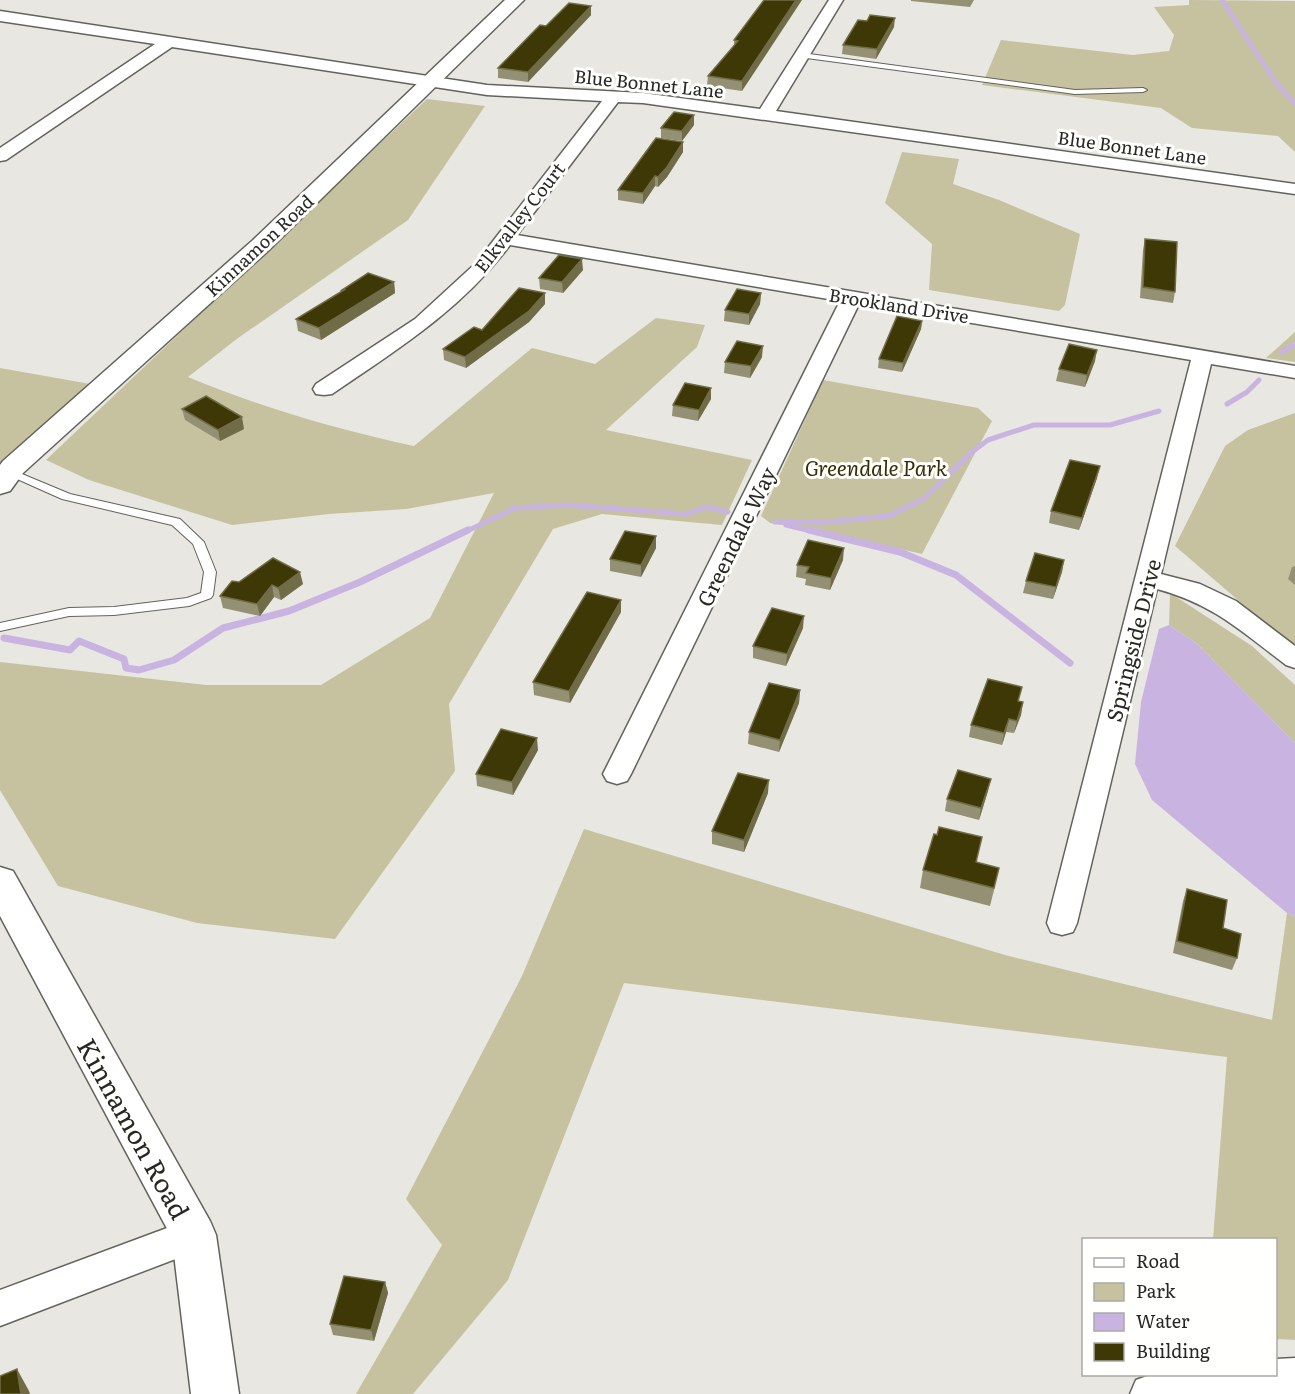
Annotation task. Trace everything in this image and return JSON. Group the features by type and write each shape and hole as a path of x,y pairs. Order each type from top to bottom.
{"main road":[{"name":"Kinnamon Road","path":"5,478 261,245 515,0"},
{"name":"Kinnamon Road","path":"0,881 194,1235 215,1394"}],"street":[{"path":"765,115 836,0"},
{"name":"Blue Bonnet Lane","path":"0,16 429,81 516,92 614,96 1295,189"},
{"path":"0,156 167,43"},
{"name":"Elkvalley Court","path":"324,389 422,323 483,267 614,96"},
{"name":"Brookland Drive","path":"503,238 1295,372"},
{"name":"Greendale Way","path":"617,774 852,297"},
{"name":"Springside Drive","path":"1062,923 1202,357"},
{"path":"1148,579 1191,590 1227,607 1295,659"},
{"path":"0,1308 194,1235"},
{"path":"1150,1394 1208,1383 1295,1377"}],"lane":[{"path":"802,55 1075,92 1143,90"},
{"path":"0,627 69,612 114,611 189,602 207,594 210,573 198,542 176,522 66,497 5,478"}],"green space":[{"path":"1189,0 1295,1 1295,152 1278,136 1192,128 1161,108 982,85 1001,40 1133,55 1169,51 1174,35 1154,7 1189,5"},
{"path":"427,99 485,106 408,220 238,338 188,377 300,417 414,446 532,348 595,364 656,318 705,325 697,347 606,430 752,460 722,525 602,514 553,529 449,704 455,771 335,939 197,923 58,886 0,790 0,662 206,685 321,685 430,618 494,493 406,509 329,514 232,525 89,480 46,460"},
{"path":"902,152 959,159 953,184 999,200 1080,234 1065,305 1059,311 929,290 932,244 885,203"},
{"path":"1295,332 1295,362 1266,358"},
{"path":"0,368 96,385 0,467"},
{"name":"Greendale Park","path":"823,380 978,408 992,421 922,554 826,532 770,523 761,516"},
{"path":"1295,413 1295,649 1175,546 1225,446 1248,430"},
{"path":"1170,593 1252,646 1295,685 1295,743 1196,643 1169,625"},
{"path":"584,829 1005,955 1272,1020 1287,913 1295,917 1295,1340 1277,1339 1277,1238 1213,1238 1227,1057 624,983 508,1280 413,1394 356,1394 442,1245 406,1199 522,976"}],"water":[{"path":"1169,625 1196,643 1295,743 1295,917 1287,913 1152,800 1135,764 1141,702 1159,629"}],"building":[{"path":"764,0 796,0 742,81 708,76 738,41 734,40"},
{"path":"569,3 591,6 528,72 498,68 540,25 546,26"},
{"path":"870,15 895,18 877,49 843,45 858,20 867,21"},
{"path":"674,112 694,115 682,131 661,128"},
{"path":"656,138 683,142 667,167 658,177 655,176 643,193 618,190"},
{"path":"1145,239 1177,242 1175,292 1143,287"},
{"path":"559,255 582,259 562,282 539,278"},
{"path":"368,273 394,282 319,328 296,319 344,290 342,290"},
{"path":"519,288 545,293 529,311 465,357 443,349 474,327 482,330"},
{"path":"737,289 761,293 749,314 725,310"},
{"path":"897,316 922,321 903,363 879,359"},
{"path":"737,341 763,346 751,366 725,362"},
{"path":"1069,344 1097,350 1087,375 1059,369"},
{"path":"685,383 711,388 699,410 673,405"},
{"path":"206,396 242,417 218,430 182,409"},
{"path":"1070,460 1100,466 1082,518 1051,511"},
{"path":"625,531 656,536 641,565 610,559"},
{"path":"808,540 844,548 831,578 806,573 809,567 797,565"},
{"path":"1035,553 1064,560 1056,587 1026,581"},
{"path":"273,558 300,572 278,588 272,585 257,604 220,596 232,581 239,582"},
{"path":"587,592 621,600 569,691 533,682"},
{"path":"772,608 804,616 787,654 753,646"},
{"path":"988,679 1022,687 1018,701 1023,702 1017,721 1009,719 1004,733 971,725"},
{"path":"769,683 800,690 780,740 749,732"},
{"path":"501,729 537,738 512,782 476,774"},
{"path":"958,770 991,779 981,808 947,799"},
{"path":"738,773 769,780 744,840 712,831"},
{"path":"939,827 982,837 976,862 999,868 994,888 923,870 934,834 937,835"},
{"path":"1187,889 1227,900 1223,928 1241,934 1237,958 1177,941"},
{"path":"344,1276 385,1282 371,1330 330,1324"},
{"path":"17,1369 21,1394 0,1394 0,1376"}],"waterway":[{"path":"1222,0 1274,80 1295,104"},
{"path":"1282,352 1295,344"},
{"path":"1227,404 1247,392 1259,380"},
{"path":"775,522 827,522 888,516 924,499 972,452 988,440 1034,425 1110,425 1159,411"},
{"path":"465,532 515,508 567,505 686,514 707,507 728,512"},
{"path":"786,525 815,532"},
{"path":"4,638 70,650 79,641 124,659 126,668 139,670 174,660 223,628 289,611 360,582 468,530"},
{"path":"809,530 900,552 956,575 1070,663"}]}
